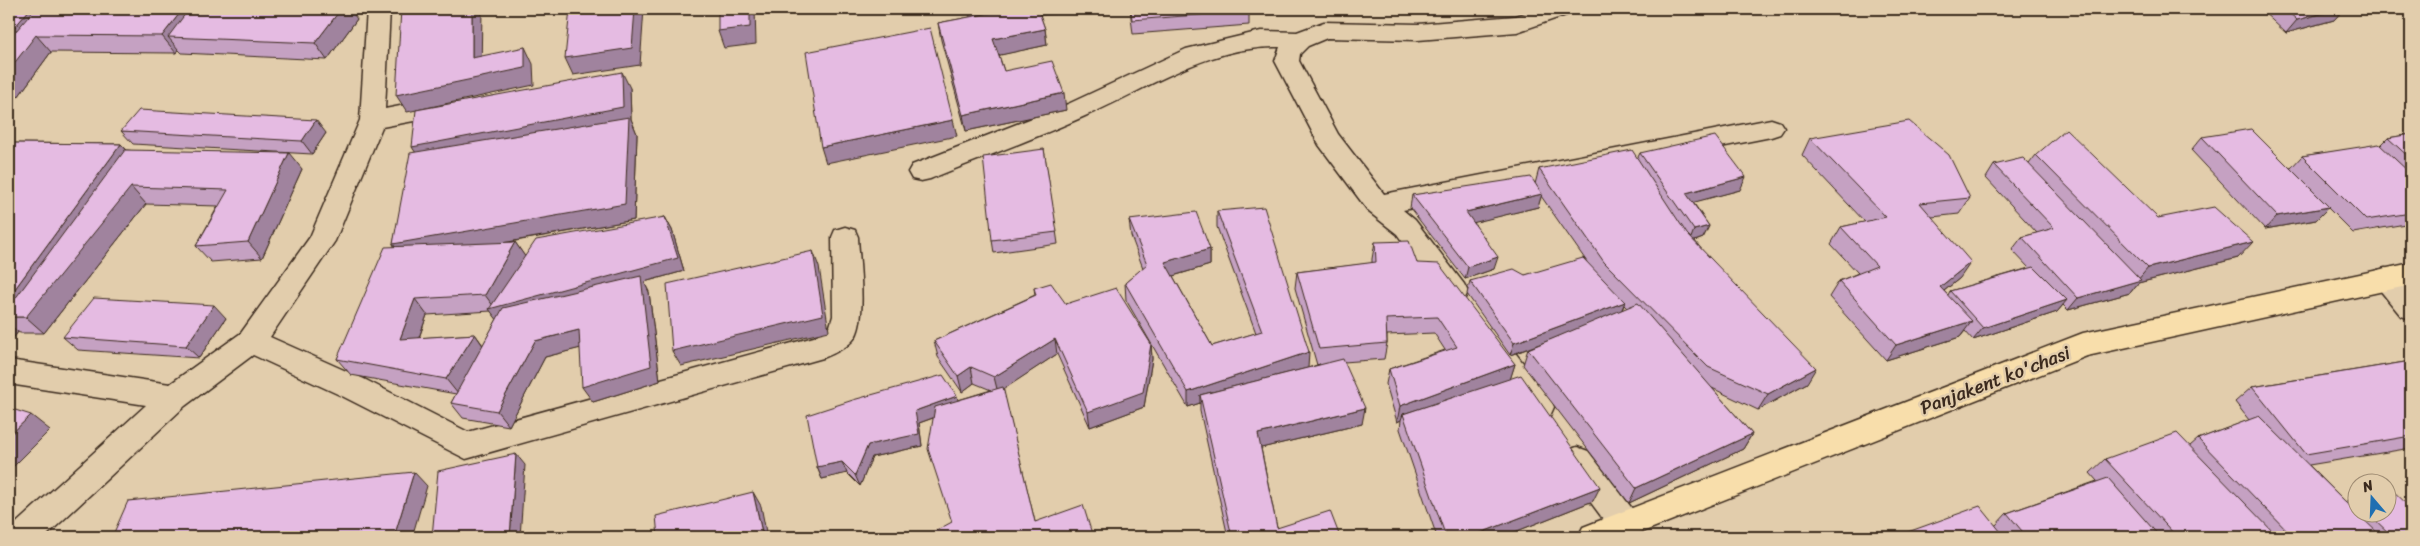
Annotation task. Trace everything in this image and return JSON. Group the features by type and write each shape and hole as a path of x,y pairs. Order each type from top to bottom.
{"main road":[{"name":"Panjakent ko'chasi","path":"1594,537 2084,345 2398,276"}],"street":[{"path":"23,537 175,397 251,341 322,241 372,120 378,9"},
{"path":"921,172 1077,110 1186,57 1262,40 1300,40 1324,30 1418,32 1517,24 1561,9"},
{"path":"1300,40 1289,52 1288,61 1328,139 1378,205 1406,227 1626,525"},
{"path":"372,120 477,100"},
{"path":"1378,205 1771,128"},
{"path":"251,341 354,388 466,446 823,346 843,332 847,316 845,238"},
{"path":"2398,276 2411,308"},
{"path":"9,372 175,397"}],"building":[{"path":"9,9 30,9 9,34"},
{"path":"35,9 183,9 162,36 36,35 9,70 9,39"},
{"path":"189,9 341,9 315,43 168,37"},
{"path":"401,9 472,9 472,58 525,47 525,68 396,95"},
{"path":"570,9 635,9 632,48 565,58"},
{"path":"718,9 750,9 750,27 718,31"},
{"path":"969,9 1003,9 1003,11 969,13"},
{"path":"1011,9 1038,9 1045,29 993,39 1004,71 1052,61 1064,93 963,115 938,23"},
{"path":"1131,9 1249,9 1249,11 1132,20"},
{"path":"2285,9 2339,9 2297,20"},
{"path":"930,28 953,120 821,147 806,52"},
{"path":"622,72 623,107 412,147 416,110"},
{"path":"139,110 316,120 302,141 121,131"},
{"path":"629,117 625,204 393,244 410,153"},
{"path":"1909,121 1949,155 1970,198 1920,203 1971,262 1940,287 1972,321 1896,345 1839,281 1877,266 1841,227 1886,217 1810,138"},
{"path":"2066,129 2158,218 2214,207 2253,242 2148,268 2036,155"},
{"path":"2251,129 2329,207 2277,216 2202,137"},
{"path":"2411,134 2411,159 2388,138"},
{"path":"1715,136 1746,177 1686,193 1709,226 1694,230 1640,153"},
{"path":"9,143 121,144 9,297"},
{"path":"2379,144 2411,174 2411,213 2366,220 2302,156"},
{"path":"1044,149 1057,232 992,240 983,157"},
{"path":"125,150 289,153 248,242 196,246 228,190 131,187 26,317 9,317 9,307"},
{"path":"1632,150 1687,234 1816,368 1768,394 1708,367 1604,262 1539,169"},
{"path":"2023,158 2141,280 2078,298 2022,237 2054,228 1994,165"},
{"path":"1531,177 1542,194 1466,212 1498,257 1468,267 1412,195"},
{"path":"1264,207 1309,352 1188,392 1125,283 1147,264 1129,220 1196,212 1210,249 1165,262 1212,346 1262,331 1217,211"},
{"path":"665,217 678,258 489,309 536,240"},
{"path":"1409,241 1417,263 1439,264 1515,364 1400,406 1389,369 1457,347 1437,317 1386,319 1387,343 1319,349 1297,272 1376,262 1375,242"},
{"path":"515,242 485,295 415,299 400,339 475,334 446,379 337,359 385,247"},
{"path":"813,251 823,315 672,351 667,284"},
{"path":"1583,258 1625,302 1514,343 1470,281 1514,269 1525,275"},
{"path":"2034,267 2067,300 1983,328 1950,291"},
{"path":"641,276 651,366 582,387 579,330 535,341 497,411 451,403 503,308"},
{"path":"1051,283 1066,304 1116,288 1151,344 1143,392 1088,412 1055,339 994,377 971,367 958,376 934,341 1036,295 1034,288"},
{"path":"94,298 214,305 186,346 63,337"},
{"path":"1638,303 1752,434 1636,488 1528,349"},
{"path":"1343,359 1365,408 1258,434 1277,528 1330,511 1340,537 1232,537 1200,395"},
{"path":"2411,361 2411,436 2306,454 2252,387"},
{"path":"943,375 957,396 915,411 919,434 868,445 855,475 842,462 817,467 807,415"},
{"path":"1521,375 1600,487 1470,537 1446,537 1403,414"},
{"path":"1003,387 1035,522 1083,505 1093,537 924,537 952,522 928,449 935,407"},
{"path":"9,408 31,415 9,436"},
{"path":"2259,416 2348,504 2348,524 2368,524 2382,537 2293,537 2198,439"},
{"path":"2177,433 2278,537 2177,537 2105,459"},
{"path":"516,454 510,537 432,537 438,471"},
{"path":"414,472 394,537 112,537 128,501"},
{"path":"2108,478 2160,537 2027,537 2007,513"},
{"path":"753,492 763,537 658,537 656,516"},
{"path":"2398,496 2411,508 2411,537 2393,537 2379,524 2398,524"},
{"path":"1980,506 2005,537 1894,537"}]}
